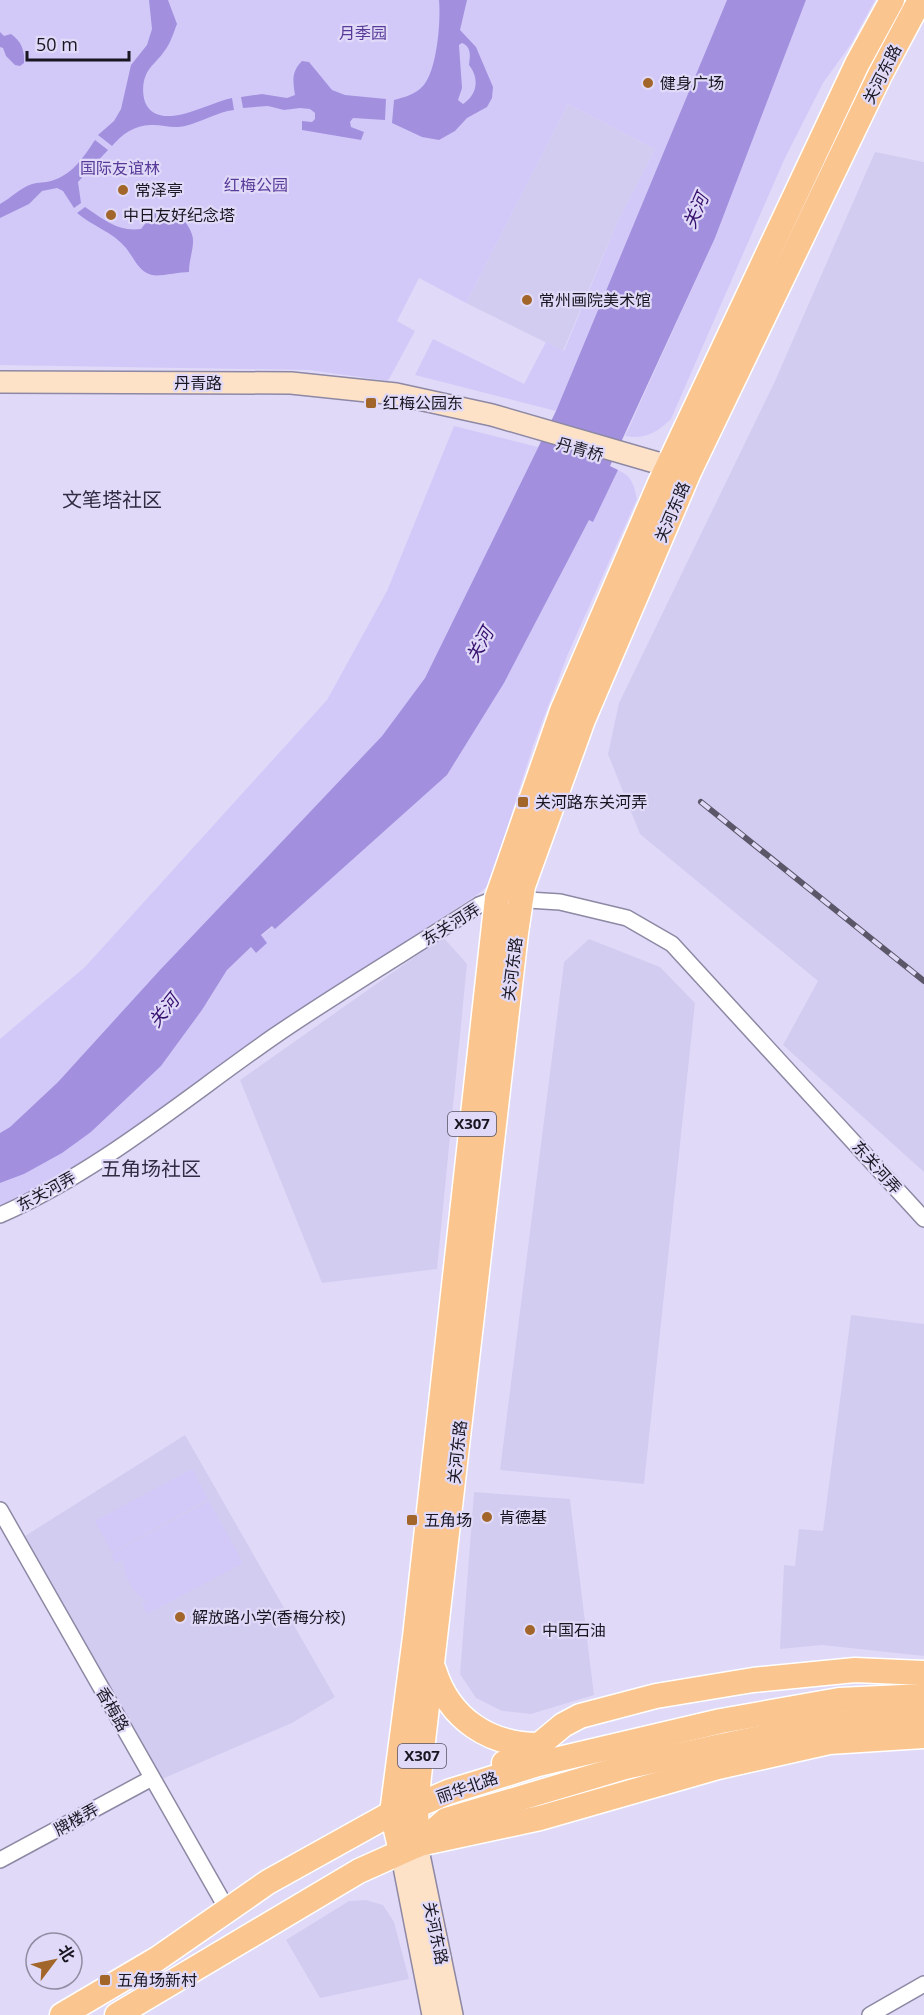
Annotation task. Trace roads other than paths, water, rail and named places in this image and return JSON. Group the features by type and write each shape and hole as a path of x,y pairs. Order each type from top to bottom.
{"main road":[{"name":"关河东路","path":"409,1848 433,1667 523,886 676,474 857,64 892,0"},
{"name":"关河东路","path":"409,1848 392,1813 415,1638 497,898 562,711 676,474 920,0"},
{"path":"433,1667 440,1690 455,1710 483,1733 520,1745 618,1744"},
{"path":"416,1806 539,1745 563,1725 580,1716 656,1696 753,1680 855,1670 924,1673"},
{"name":"丽华北路","path":"62,2015 157,1959 268,1882 392,1813 416,1806 448,1792 538,1764 722,1721 839,1700 924,1696"},
{"name":"丽华北路","path":"117,2015 350,1877 409,1848 446,1820 625,1767 726,1745 829,1724 924,1719"},
{"path":"409,1848 540,1818 718,1767 829,1742 924,1736"}],"street":[{"name":"丹青路","path":"0,382 291,383 396,394 492,415 535,432"},
{"name":"丹青桥","path":"535,432 676,474"},
{"name":"东关河弄","path":"0,1215 54,1188 110,1154 275,1036 479,905 497,898 560,902 627,918 672,944 924,1219"},
{"name":"香梅路","path":"0,1510 227,1909"},
{"name":"牌楼弄","path":"0,1860 152,1778"},
{"name":"关河东路","path":"409,1848 433,2015"},
{"name":"关河东路","path":"409,1848 452,2015"},
{"path":"870,2015 924,1984"}],"water":[{"path":"149,0 168,0 177,24 168,46 149,69 145,78 143,95 147,106 154,113 175,116 232,98 234,110 181,127 141,126 125,134 112,146 98,135 114,121 121,109 131,65 147,45 152,29"},
{"path":"439,0 467,0 460,30 476,47 493,87 492,98 487,107 467,118 455,131 439,140 422,137 392,123 394,100 416,92 428,79 435,58 439,32","holes":["462,43 469,50 469,65 476,81 474,91 463,104 458,100 462,88 459,45"]},
{"name":"关河","path":"727,0 806,0 715,238 610,466 618,470 593,522 589,520 504,683 447,775 275,929 272,926 261,935 267,943 256,953 251,947 227,970 202,1010 161,1066 91,1132 62,1153 24,1174 0,1183 0,1133 10,1127 58,1082 159,971 382,736 425,678 556,411"},
{"path":"0,32 4,36 11,34 20,43 24,63 20,66 15,65 0,47"},
{"path":"302,61 309,62 332,90 345,95 386,99 385,120 353,118 350,122 351,127 364,132 361,140 302,130 302,121 312,122 315,119 315,113 310,109 284,110 268,106 243,108 241,97 262,94 287,98 295,95 294,73"},
{"path":"95,140 108,150 78,182 81,203 74,208 63,191 57,188 42,191 29,204 0,218 0,204 34,183 51,181 65,175"},
{"path":"85,207 111,224 125,229 141,229 148,220 151,210 156,210 156,218 174,221 175,213 180,214 193,238 189,272 159,275 147,273 140,268 121,242 77,213"}],"railway":[{"path":"701,802 924,981"}],"place":[{"name":"健身广场","path":"648,83"},
{"name":"常泽亭","path":"123,190"},
{"name":"中日友好纪念塔","path":"111,215"},
{"name":"常州画院美术馆","path":"527,300"},
{"name":"红梅公园东","path":"371,403"},
{"name":"关河路东关河弄","path":"523,802"},
{"name":"肯德基","path":"487,1517"},
{"name":"五角场","path":"412,1520"},
{"name":"解放路小学(香梅分校)","path":"180,1617"},
{"name":"中国石油","path":"530,1630"},
{"name":"五角场新村","path":"105,1980"}],"district":[{"name":"文笔塔社区","path":"112,500"},
{"name":"五角场社区","path":"151,1169"}],"park label":[{"name":"月季园","path":"363,33"},
{"name":"国际友谊林","path":"120,168"},
{"name":"红梅公园","path":"256,185"}]}
